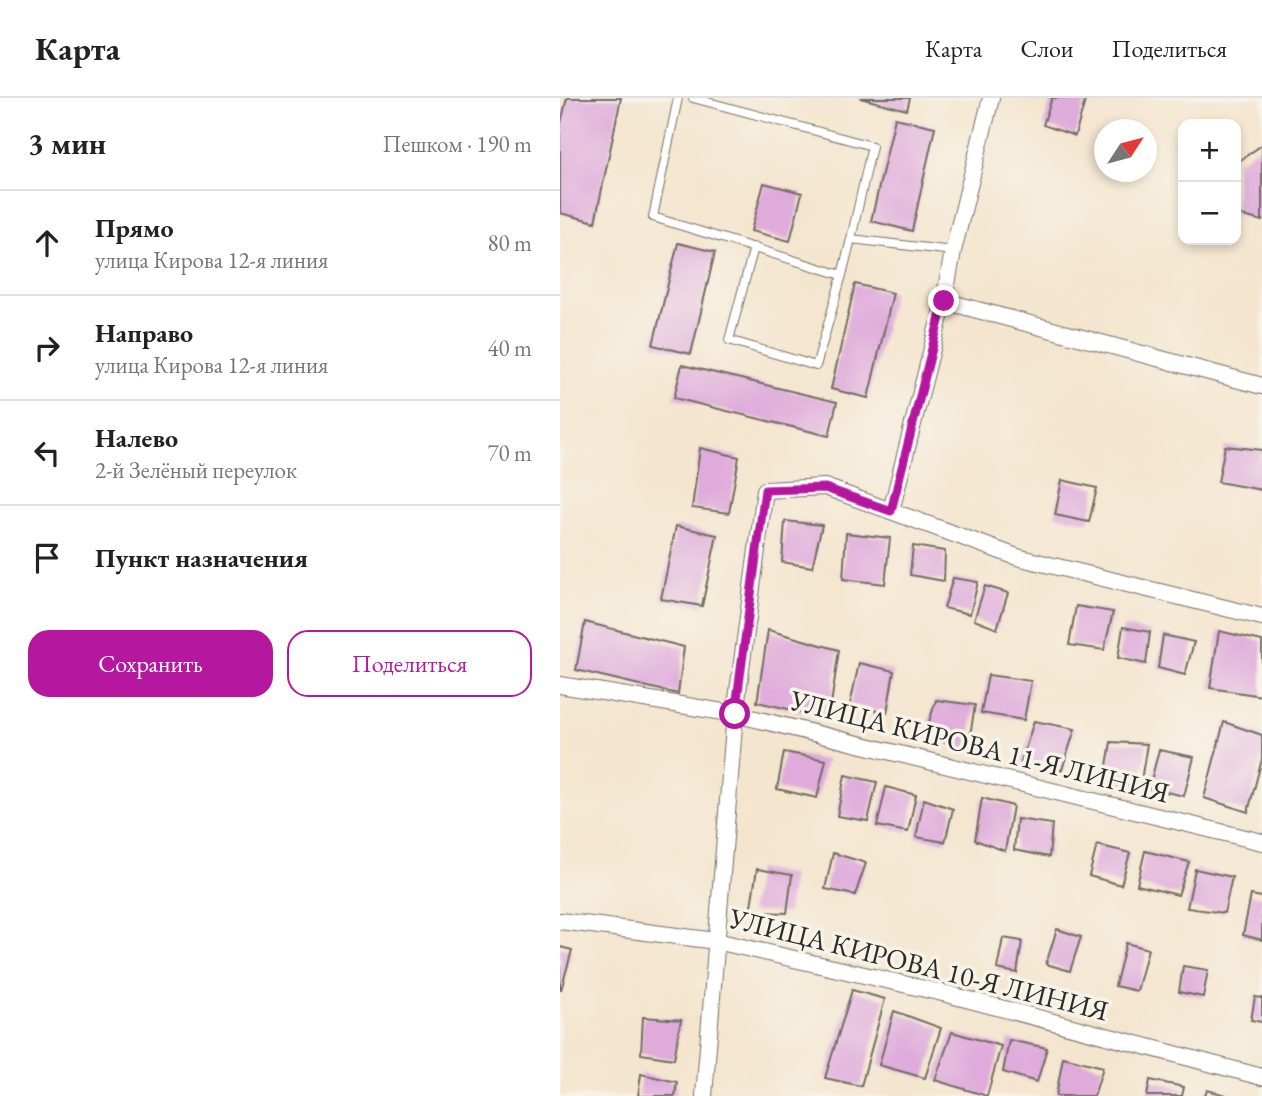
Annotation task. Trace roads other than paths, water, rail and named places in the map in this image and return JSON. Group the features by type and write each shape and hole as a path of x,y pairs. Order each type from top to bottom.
{"street":[{"path":"891,511 991,98"},
{"path":"944,301 1262,386"},
{"path":"704,1096 735,714 765,490 825,488 1017,557 1262,617"},
{"name":"УЛИЦА КИРОВА 11-Я ЛИНИЯ","path":"560,685 735,714 1262,842"},
{"name":"УЛИЦА КИРОВА 10-Я ЛИНИЯ","path":"560,921 716,941 947,994 1262,1077"}],"lane":[{"path":"678,98 653,217 842,275"},
{"path":"693,98 872,146 842,275 816,366 729,340 754,247"},
{"path":"851,239 953,251"}]}
